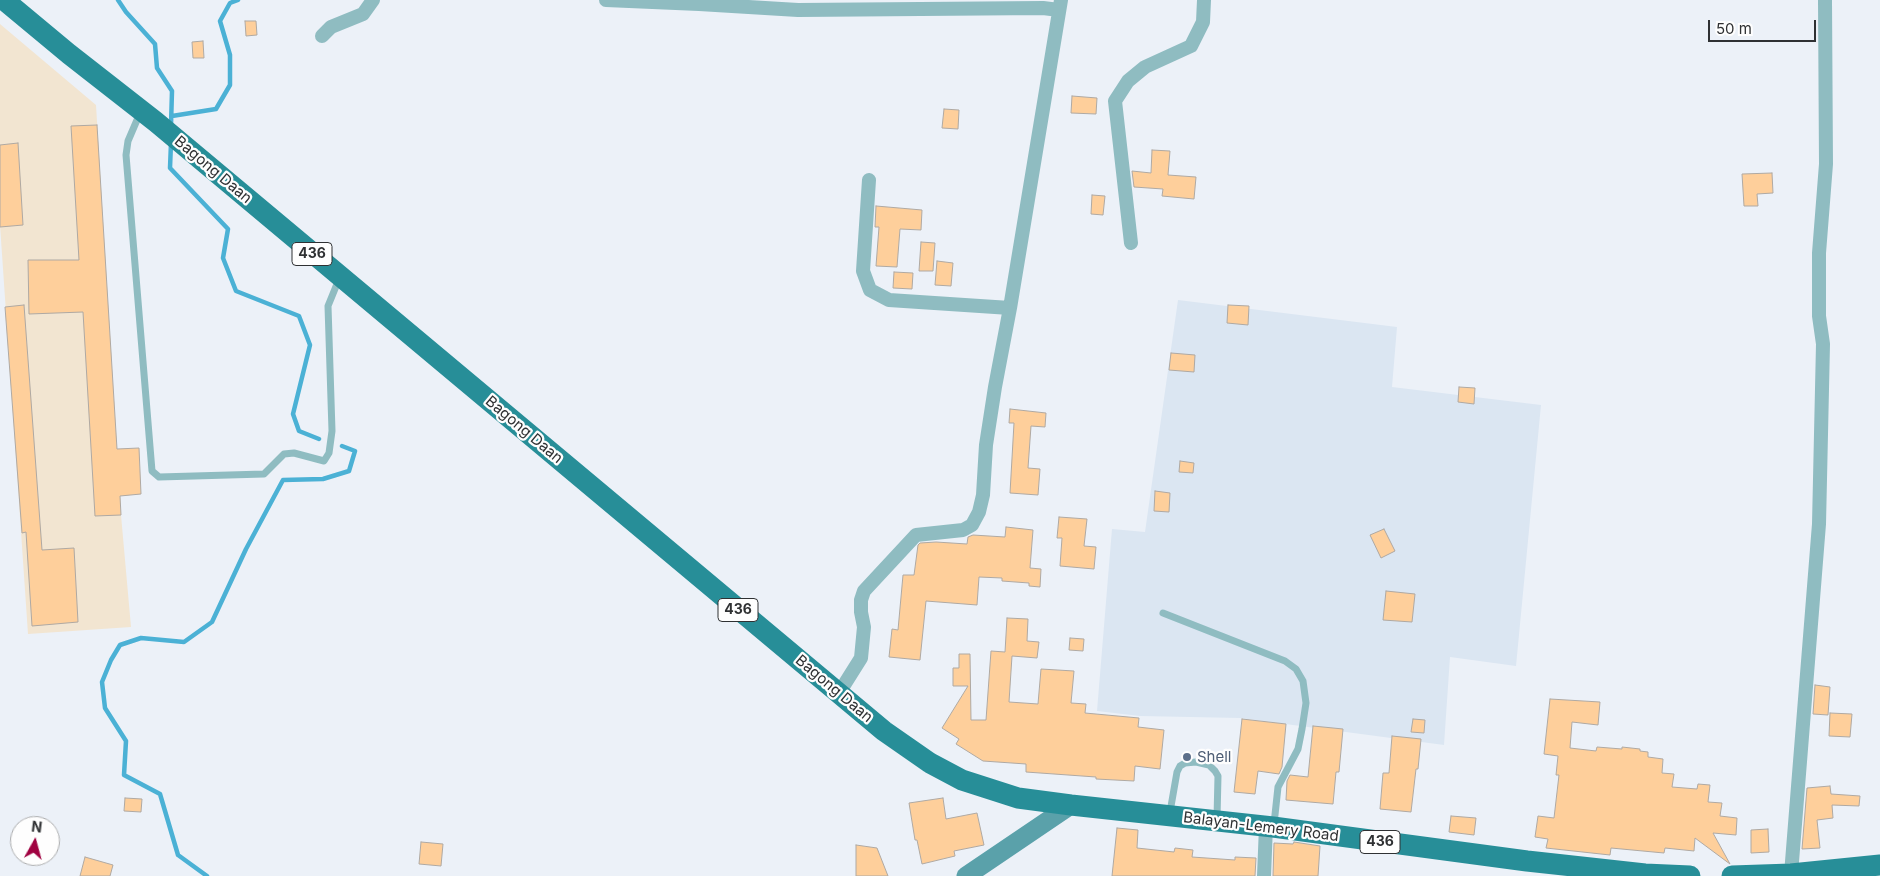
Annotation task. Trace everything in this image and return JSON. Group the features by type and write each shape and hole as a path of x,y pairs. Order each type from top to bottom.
{"main road":[{"name":"Bagong Daan","path":"4,0 148,116 899,742 930,763 962,780 1018,798 1071,805"},
{"path":"966,876 1071,805"},
{"name":"Balayan-Lemery Road","path":"1071,805 1270,826 1526,869 1690,876"},
{"path":"1732,876 1869,869"}],"street":[{"path":"322,36 331,27 363,14 373,0"},
{"path":"606,0 798,10 899,4 1044,8 1060,5 1010,308 995,387 986,445 983,495 979,512 972,525 963,530 916,534 864,591 861,600 864,627 861,658 839,693"},
{"path":"1131,243 1115,101 1128,81 1145,67 1191,46 1204,22 1204,0"},
{"path":"1792,874 1819,524 1823,344 1819,316 1819,253 1826,164 1825,0"},
{"path":"869,180 863,271 870,290 889,300 1010,308"},
{"path":"1264,876 1270,826"}],"lane":[{"path":"148,116 128,141 126,155 152,471 159,477 264,474 284,454 294,453 324,461 329,454 332,431 328,306 340,277"},
{"path":"1163,613 1285,661 1296,669 1303,681 1306,703 1298,749 1278,787 1270,826"},
{"path":"1170,815 1177,772 1180,766 1196,762 1208,765 1218,776 1217,820"}],"shaded area":[{"path":"0,24 96,105 121,515 131,627 28,634 0,225"},
{"path":"1178,300 1397,327 1392,387 1541,405 1516,666 1450,657 1444,745 1240,718 1140,716 1097,711 1112,529 1145,532"}],"building":[{"path":"245,21 256,21 257,35 246,36"},
{"path":"203,41 204,58 193,58 192,42"},
{"path":"1072,96 1097,98 1096,114 1071,113"},
{"path":"944,109 959,110 958,129 942,128"},
{"path":"97,125 117,449 139,448 141,494 120,496 121,515 95,516 83,312 29,314 28,260 79,260 71,126"},
{"path":"18,143 23,225 0,227 0,145"},
{"path":"1152,150 1170,151 1168,175 1196,177 1194,199 1162,196 1163,189 1134,187 1132,171 1151,173"},
{"path":"1772,173 1773,193 1757,194 1758,206 1744,206 1742,174"},
{"path":"1092,195 1105,196 1103,215 1091,214"},
{"path":"876,206 922,210 921,230 900,229 897,267 876,266 879,227 875,227"},
{"path":"921,242 935,243 933,271 919,271"},
{"path":"937,261 953,263 951,286 935,285"},
{"path":"894,272 913,273 912,289 893,288"},
{"path":"24,305 42,550 74,548 78,622 32,626 26,532 22,533 5,307"},
{"path":"1228,305 1249,306 1248,325 1227,323"},
{"path":"1171,353 1195,355 1194,372 1169,370"},
{"path":"1459,387 1475,388 1474,404 1458,402"},
{"path":"1010,409 1046,413 1045,427 1031,426 1028,468 1040,469 1038,495 1010,493 1014,423 1009,423"},
{"path":"1180,461 1194,463 1193,473 1179,472"},
{"path":"1155,491 1170,493 1169,512 1154,511"},
{"path":"1059,517 1087,519 1084,546 1096,547 1094,569 1060,566 1062,538 1057,538"},
{"path":"1006,527 1033,530 1030,568 1041,569 1040,587 1029,586 1029,583 1002,581 1002,578 979,577 977,605 926,601 920,660 889,657 892,629 898,630 903,575 914,575 918,545 920,543 936,542 967,544 968,537 973,535 1005,537"},
{"path":"1384,529 1395,551 1381,558 1370,535"},
{"path":"1386,591 1415,594 1412,622 1383,620"},
{"path":"1007,618 1028,619 1027,641 1039,642 1037,658 1012,656 1009,702 1038,704 1041,669 1074,671 1071,703 1086,704 1085,713 1139,718 1138,727 1164,730 1160,769 1135,766 1134,781 1026,772 1026,764 983,761 956,744 959,739 942,728 968,686 953,686 953,668 959,668 959,654 970,654 971,720 986,720 991,651 1005,652"},
{"path":"1070,638 1084,639 1083,651 1069,650"},
{"path":"1815,685 1830,687 1828,715 1813,714"},
{"path":"1550,699 1600,702 1598,725 1572,722 1570,748 1596,751 1597,747 1640,749 1640,751 1648,752 1648,757 1663,759 1662,773 1674,774 1672,787 1697,789 1698,784 1710,785 1708,802 1722,803 1720,816 1737,818 1736,835 1713,833 1730,864 1695,838 1694,851 1665,848 1664,853 1611,848 1610,855 1546,848 1548,839 1535,837 1538,816 1554,818 1559,775 1556,775 1558,756 1544,754"},
{"path":"1830,713 1852,714 1850,737 1829,736"},
{"path":"1242,719 1286,724 1282,767 1279,774 1258,771 1255,794 1234,792"},
{"path":"1413,719 1425,720 1424,733 1411,732"},
{"path":"1313,726 1343,729 1339,772 1336,772 1333,804 1286,800 1287,781 1290,775 1308,777"},
{"path":"1392,736 1421,739 1411,812 1380,809 1383,773 1389,773"},
{"path":"1830,786 1831,794 1860,796 1859,806 1832,805 1833,818 1817,820 1820,848 1802,849 1807,788"},
{"path":"125,798 142,799 141,812 124,811"},
{"path":"943,798 946,819 977,813 984,845 954,851 955,856 922,864 917,840 915,840 909,803"},
{"path":"1451,816 1476,818 1474,835 1449,832"},
{"path":"1117,828 1138,830 1137,848 1174,852 1175,848 1193,850 1192,857 1235,860 1235,857 1256,858 1255,876 1112,876"},
{"path":"1768,829 1769,852 1751,853 1751,830"},
{"path":"421,842 443,844 441,866 419,864"},
{"path":"1294,842 1320,846 1318,876 1273,876 1274,843 1293,844"},
{"path":"856,845 877,848 888,876 856,876"},
{"path":"85,857 113,865 110,876 80,876"}],"waterway":[{"path":"118,0 126,12 155,44 157,68 172,91 171,125"},
{"path":"172,116 216,109 230,85 230,55 220,21 230,3 238,0"},
{"path":"171,143 170,168 228,229 223,258 236,291 299,316 310,345 293,414 299,431 319,439"},
{"path":"207,876 178,855 160,794 124,775 126,741 105,708 102,682 111,660 120,645 141,638 184,642 212,622 246,549 283,480 323,479 349,471 355,451 342,446"}],"place":[{"name":"Shell","path":"1187,757"}]}
